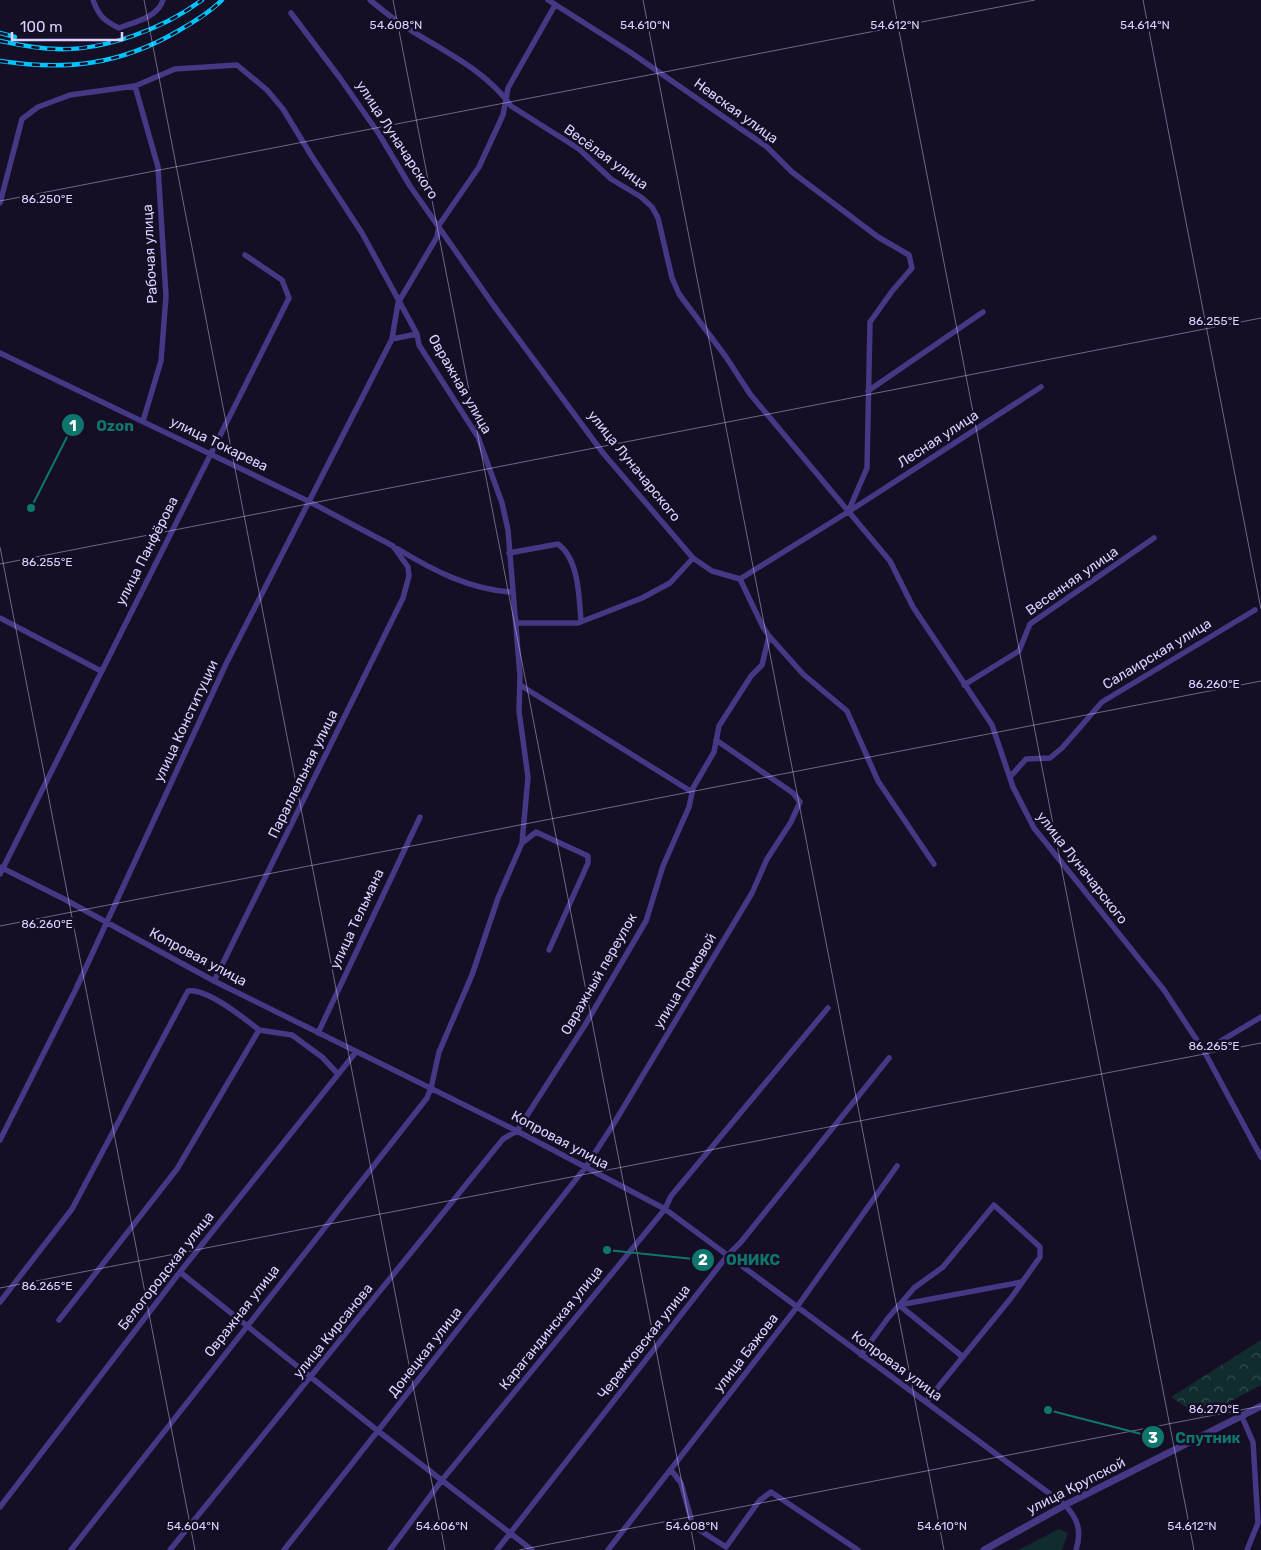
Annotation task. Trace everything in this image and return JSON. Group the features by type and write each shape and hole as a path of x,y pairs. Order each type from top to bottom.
{"street":[{"path":"93,0 98,14 103,20 119,28 150,16 161,7 163,0"},
{"name":"Весёлая улица","path":"370,0 402,25 457,57 485,78 511,106 579,149 611,179 641,197 652,207 658,218 672,278 679,294 750,394 848,512"},
{"name":"Невская улица","path":"548,0 630,52 766,147 792,172 878,237 909,255 912,268 870,322 868,391"},
{"path":"398,303 437,237 439,225 479,167 503,115 508,88 555,5"},
{"name":"улица Луначарского","path":"291,13 379,134 410,186 494,306 603,453 693,558 712,571 740,579"},
{"name":"Овражная улица","path":"0,203 22,119 38,107 70,95 135,86 175,69 188,66 211,68 237,65 267,90 283,109 310,155 362,233 398,303 417,334 419,345 478,436 502,503 508,530 520,685 519,711 528,777 522,843 498,898 472,975 439,1052 427,1098 71,1550"},
{"name":"Рабочая улица","path":"135,86 158,167 166,296 161,360 143,421"},
{"name":"улица Панфёрова","path":"1,870 289,298 282,280 245,255"},
{"name":"улица Конституции","path":"0,1140 2,1130 75,991 105,922 226,664 392,339 398,303"},
{"path":"848,512 867,468 868,391 983,312"},
{"path":"392,339 417,334"},
{"name":"улица Токарева","path":"0,353 310,502 393,546 408,567 409,576"},
{"name":"Лесная улица","path":"740,579 848,512 1041,387"},
{"name":"улица Луначарского","path":"848,512 890,561 913,607 992,725 1020,805 1034,828 1164,990 1204,1051 1261,1157"},
{"name":"Весенняя улица","path":"964,685 1019,651 1030,624 1154,538"},
{"path":"509,553 558,544 567,550 579,588 581,621"},
{"path":"393,546 458,579 486,590 512,592"},
{"path":"516,623 546,624 581,621 642,598 670,583 693,558"},
{"name":"Параллельная улица","path":"214,981 340,729 403,598 409,576"},
{"path":"740,579 769,636 803,674 847,711 878,781 934,864"},
{"name":"Салаирская улица","path":"1010,777 1026,759 1050,758 1062,748 1102,702 1255,610"},
{"path":"0,618 101,671"},
{"name":"Овражный переулок","path":"517,1131 585,1025 646,921 663,866 689,807 693,790 714,752 719,726 751,676 762,665 769,636"},
{"path":"520,685 693,790"},
{"name":"улица Громовой","path":"585,1168 613,1125 752,893 767,859 800,802 793,794 716,740"},
{"name":"улица Тельмана","path":"318,1033 420,817"},
{"path":"522,843 536,832 588,856 588,863 548,950"},
{"name":"Копровая улица","path":"1,870 64,898 214,981 517,1131 665,1209 1065,1505"},
{"path":"0,1302 76,1204 188,991 193,990 238,1013 259,1030 292,1035 322,1057 338,1074"},
{"name":"Карагандинская улица","path":"390,1550 442,1480 665,1209 671,1196 744,1106 828,1008"},
{"path":"1204,1051 1261,1017"},
{"path":"58,1320 177,1169 259,1030"},
{"name":"Белогородская улица","path":"0,1507 180,1272 356,1052"},
{"name":"Черемховская улица","path":"497,1550 727,1256 741,1242 889,1058"},
{"name":"улица Кирсанова","path":"170,1550 312,1378 502,1139 517,1131"},
{"name":"улица Бажова","path":"608,1550 797,1307 897,1166"},
{"name":"Донецкая улица","path":"284,1550 585,1168"},
{"path":"861,1355 914,1288 943,1267 994,1206 1040,1247 1040,1257 926,1402"},
{"path":"180,1272 378,1431 510,1535 532,1550"},
{"path":"899,1305 1022,1282"},
{"path":"899,1305 962,1357"},
{"name":"улица Крупской","path":"984,1550 1065,1505 1261,1406"},
{"path":"1242,1417 1253,1442 1258,1523 1247,1550"},
{"path":"671,1470 681,1483 693,1526 726,1546 759,1501 771,1492 858,1550"},
{"path":"1065,1505 1076,1518 1080,1537 1076,1550"}],"green space":[{"path":"1261,1340 1261,1385 1201,1417 1171,1397"},
{"path":"1059,1529 1068,1533 1062,1550 1018,1550"}],"railway":[{"path":"0,41 50,49 75,49 114,42 170,20 202,0"},
{"path":"0,61 24,64 70,65 114,58 135,51 178,31 201,17 222,0"},
{"path":"0,33 15,37"}],"place":[{"name":"Ozon","path":"31,508"},
{"name":"ОНИКС","path":"607,1250"},
{"name":"Спутник","path":"1048,1410"}]}
